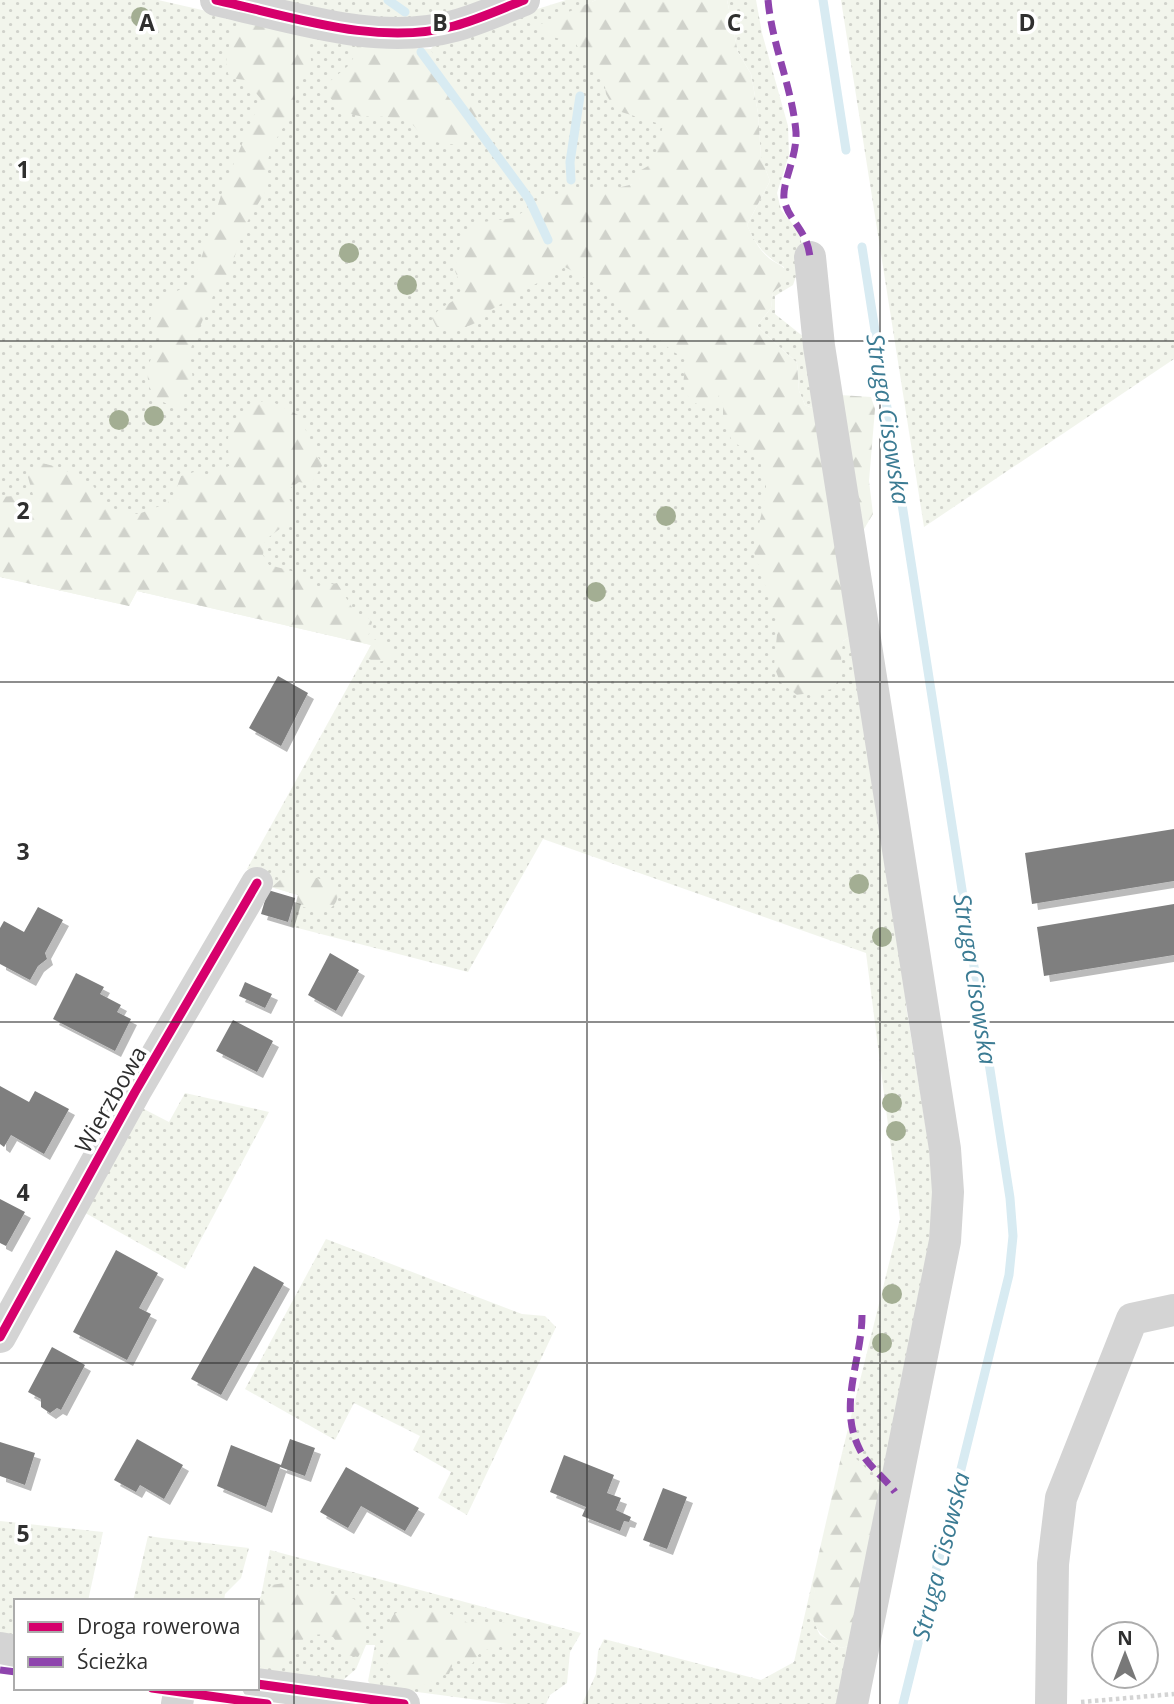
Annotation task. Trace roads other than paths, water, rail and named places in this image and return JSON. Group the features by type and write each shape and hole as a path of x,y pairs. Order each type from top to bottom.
{"street":[{"path":"216,0 351,28 409,32 453,26 524,0"},
{"path":"810,257 819,346 945,1149 948,1192 945,1241 852,1704"},
{"name":"Wierzbowa","path":"0,1337 142,1080 257,883"},
{"path":"1064,1703 1053,1564 1060,1498 1132,1319 1174,1310"},
{"path":"259,1684 404,1704"}],"waterway":[{"path":"388,0 405,12"},
{"name":"Struga Cisowska","path":"823,0 846,150"},
{"path":"421,52 529,199 548,240"},
{"path":"571,180 570,162 580,96"},
{"name":"Struga Cisowska","path":"862,247 1010,1198 1013,1236 1009,1275 903,1704"}]}
